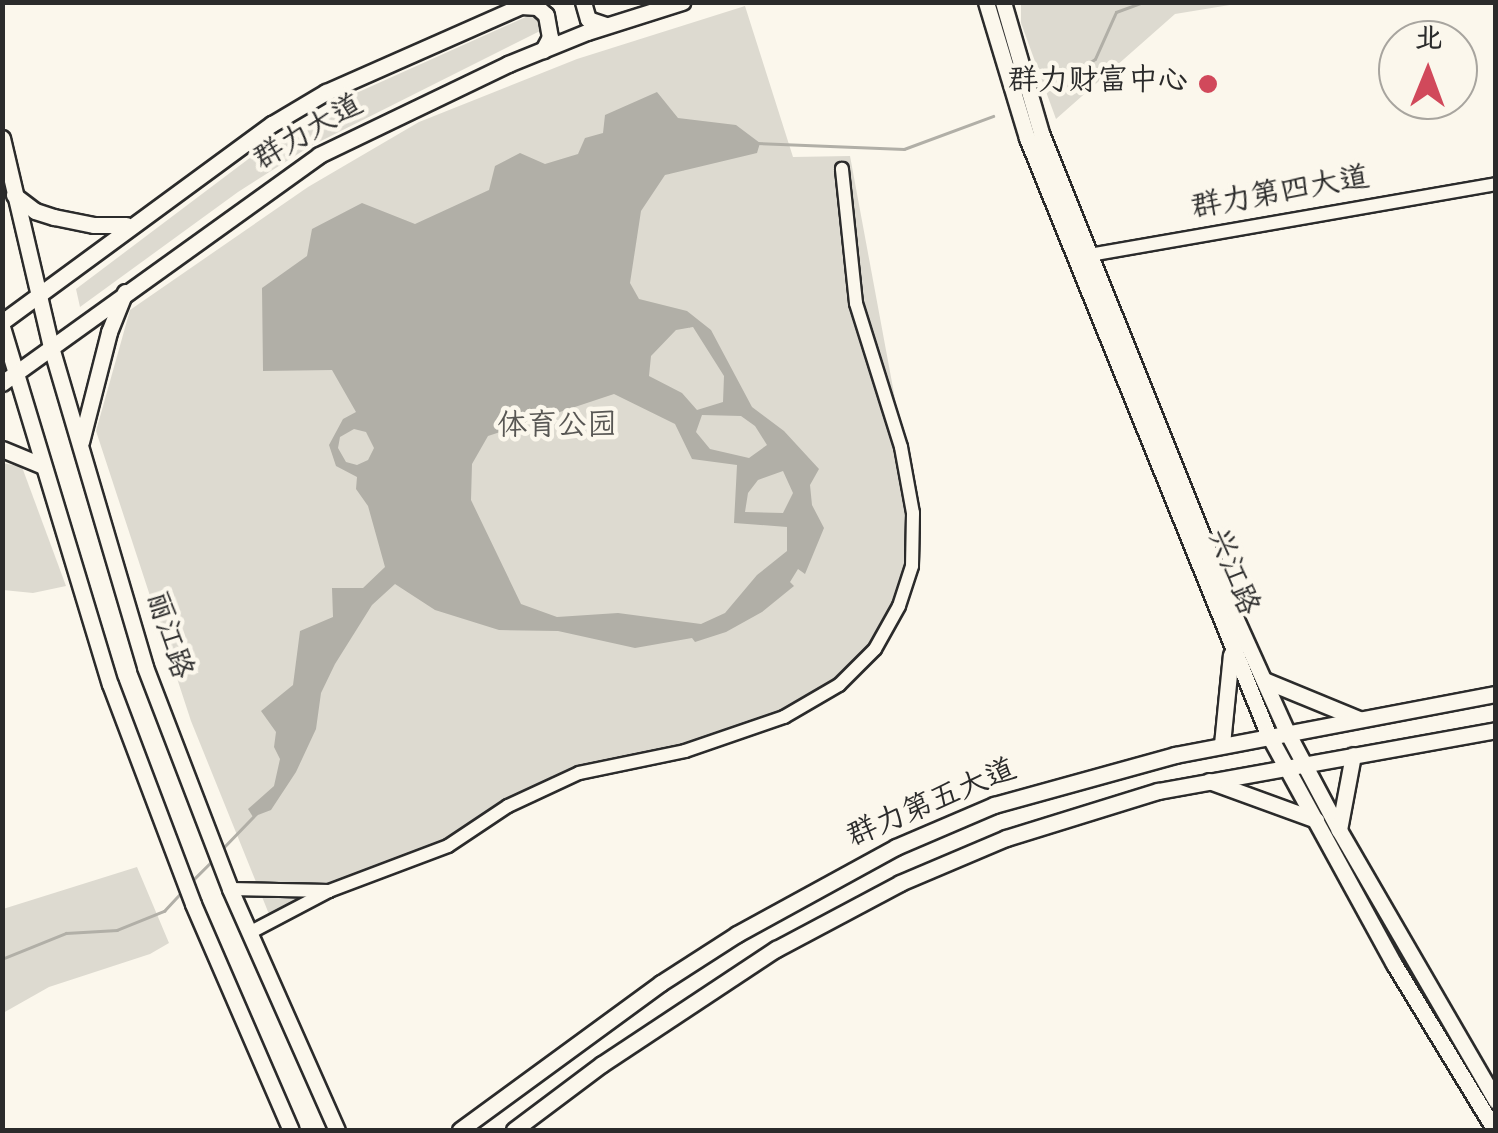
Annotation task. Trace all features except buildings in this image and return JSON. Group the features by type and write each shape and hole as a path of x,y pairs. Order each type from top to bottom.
{"main road":[{"path":"582,2 588,19 606,26"},
{"name":"群力大道","path":"8,379 318,156 543,50 682,2"},
{"path":"973,2 998,6"},
{"path":"525,4 546,15 550,38 543,50"},
{"name":"群力大道","path":"2,324 130,225 272,124 326,92 525,4"},
{"name":"兴江路","path":"998,6 1034,136 1268,734 1495,1130"},
{"name":"丽江路","path":"2,138 51,347 145,667 230,889 337,1130"},
{"path":"14,196 54,217 110,227 130,225"},
{"name":"兴江路","path":"1082,256 1287,732 1339,830 1496,1101"},
{"path":"80,446 109,332 125,292"},
{"path":"2,324 8,379 41,465 110,684 192,904 292,1130"},
{"path":"2,449 41,465"},
{"path":"1222,744 1232,650"},
{"path":"1264,680 1359,719"},
{"name":"群力第五大道","path":"460,1130 661,983 737,934 864,864 994,806 1093,775 1222,744 1496,694"},
{"name":"群力第五大道","path":"514,1130 602,1064 776,949 838,914 1006,838 1099,806 1209,781 1496,730"},
{"path":"1339,830 1353,755"},
{"path":"1209,781 1316,820"}],"street":[{"path":"249,933 329,892 448,846 508,806 587,770 686,751 784,717 839,684 875,649 900,606 912,566 913,513 901,446 856,303 842,169"},
{"name":"群力第四大道","path":"1082,256 1496,184"},
{"path":"230,889 329,892"}],"green space":[{"path":"1021,2 1242,3 1175,14 1056,119 1021,23"},
{"name":"体育公园","path":"745,6 793,157 850,156 916,512 919,567 886,642 843,685 678,756 591,764 533,786 435,847 273,924 191,721 96,431 130,310 308,187 419,122 577,59"},
{"path":"530,15 538,15 542,30 309,147 238,192 80,307 76,289 259,151 343,99"},
{"path":"3,463 22,467 66,586 33,593 3,590"},
{"path":"137,867 169,943 150,954 49,987 3,1013 3,909"}],"shaded area":[{"path":"657,92 678,118 736,125 760,143 757,153 665,175 641,211 630,283 639,299 687,311 711,330 752,407 784,431 819,469 810,485 812,505 824,528 805,574 798,569 790,582 794,586 762,612 726,632 695,642 692,638 635,648 558,631 499,630 435,610 395,584 372,605 335,664 321,693 316,729 296,772 271,810 253,817 248,809 274,786 280,759 274,747 276,732 261,711 293,685 300,631 333,617 332,588 363,588 385,567 368,506 356,489 357,477 336,466 329,445 343,419 356,412 332,370 263,371 262,288 307,256 312,229 362,203 415,224 489,190 495,166 520,153 545,164 578,154 585,138 603,133 605,115","holes":["693,327 724,376 723,402 697,410 682,393 649,376 651,356 676,330","614,394 675,424 692,459 737,465 734,523 787,527 787,551 757,575 725,613 701,624 618,613 557,617 521,604 471,500 472,464 488,436","702,415 741,416 755,426 767,445 749,458 710,449 696,432","354,429 366,432 374,448 368,460 357,465 346,462 338,448 340,437","783,471 793,493 783,513 745,512 748,493 758,480"]}],"waterway":[{"path":"1061,81 1095,59 1116,12 1143,2"},
{"path":"757,143 904,149 993,116"},
{"path":"223,848 256,814"},
{"path":"192,881 211,862"},
{"path":"2,959 66,933 117,930 164,911 180,894"}],"place":[{"name":"群力财富中心","path":"1208,84"}]}
